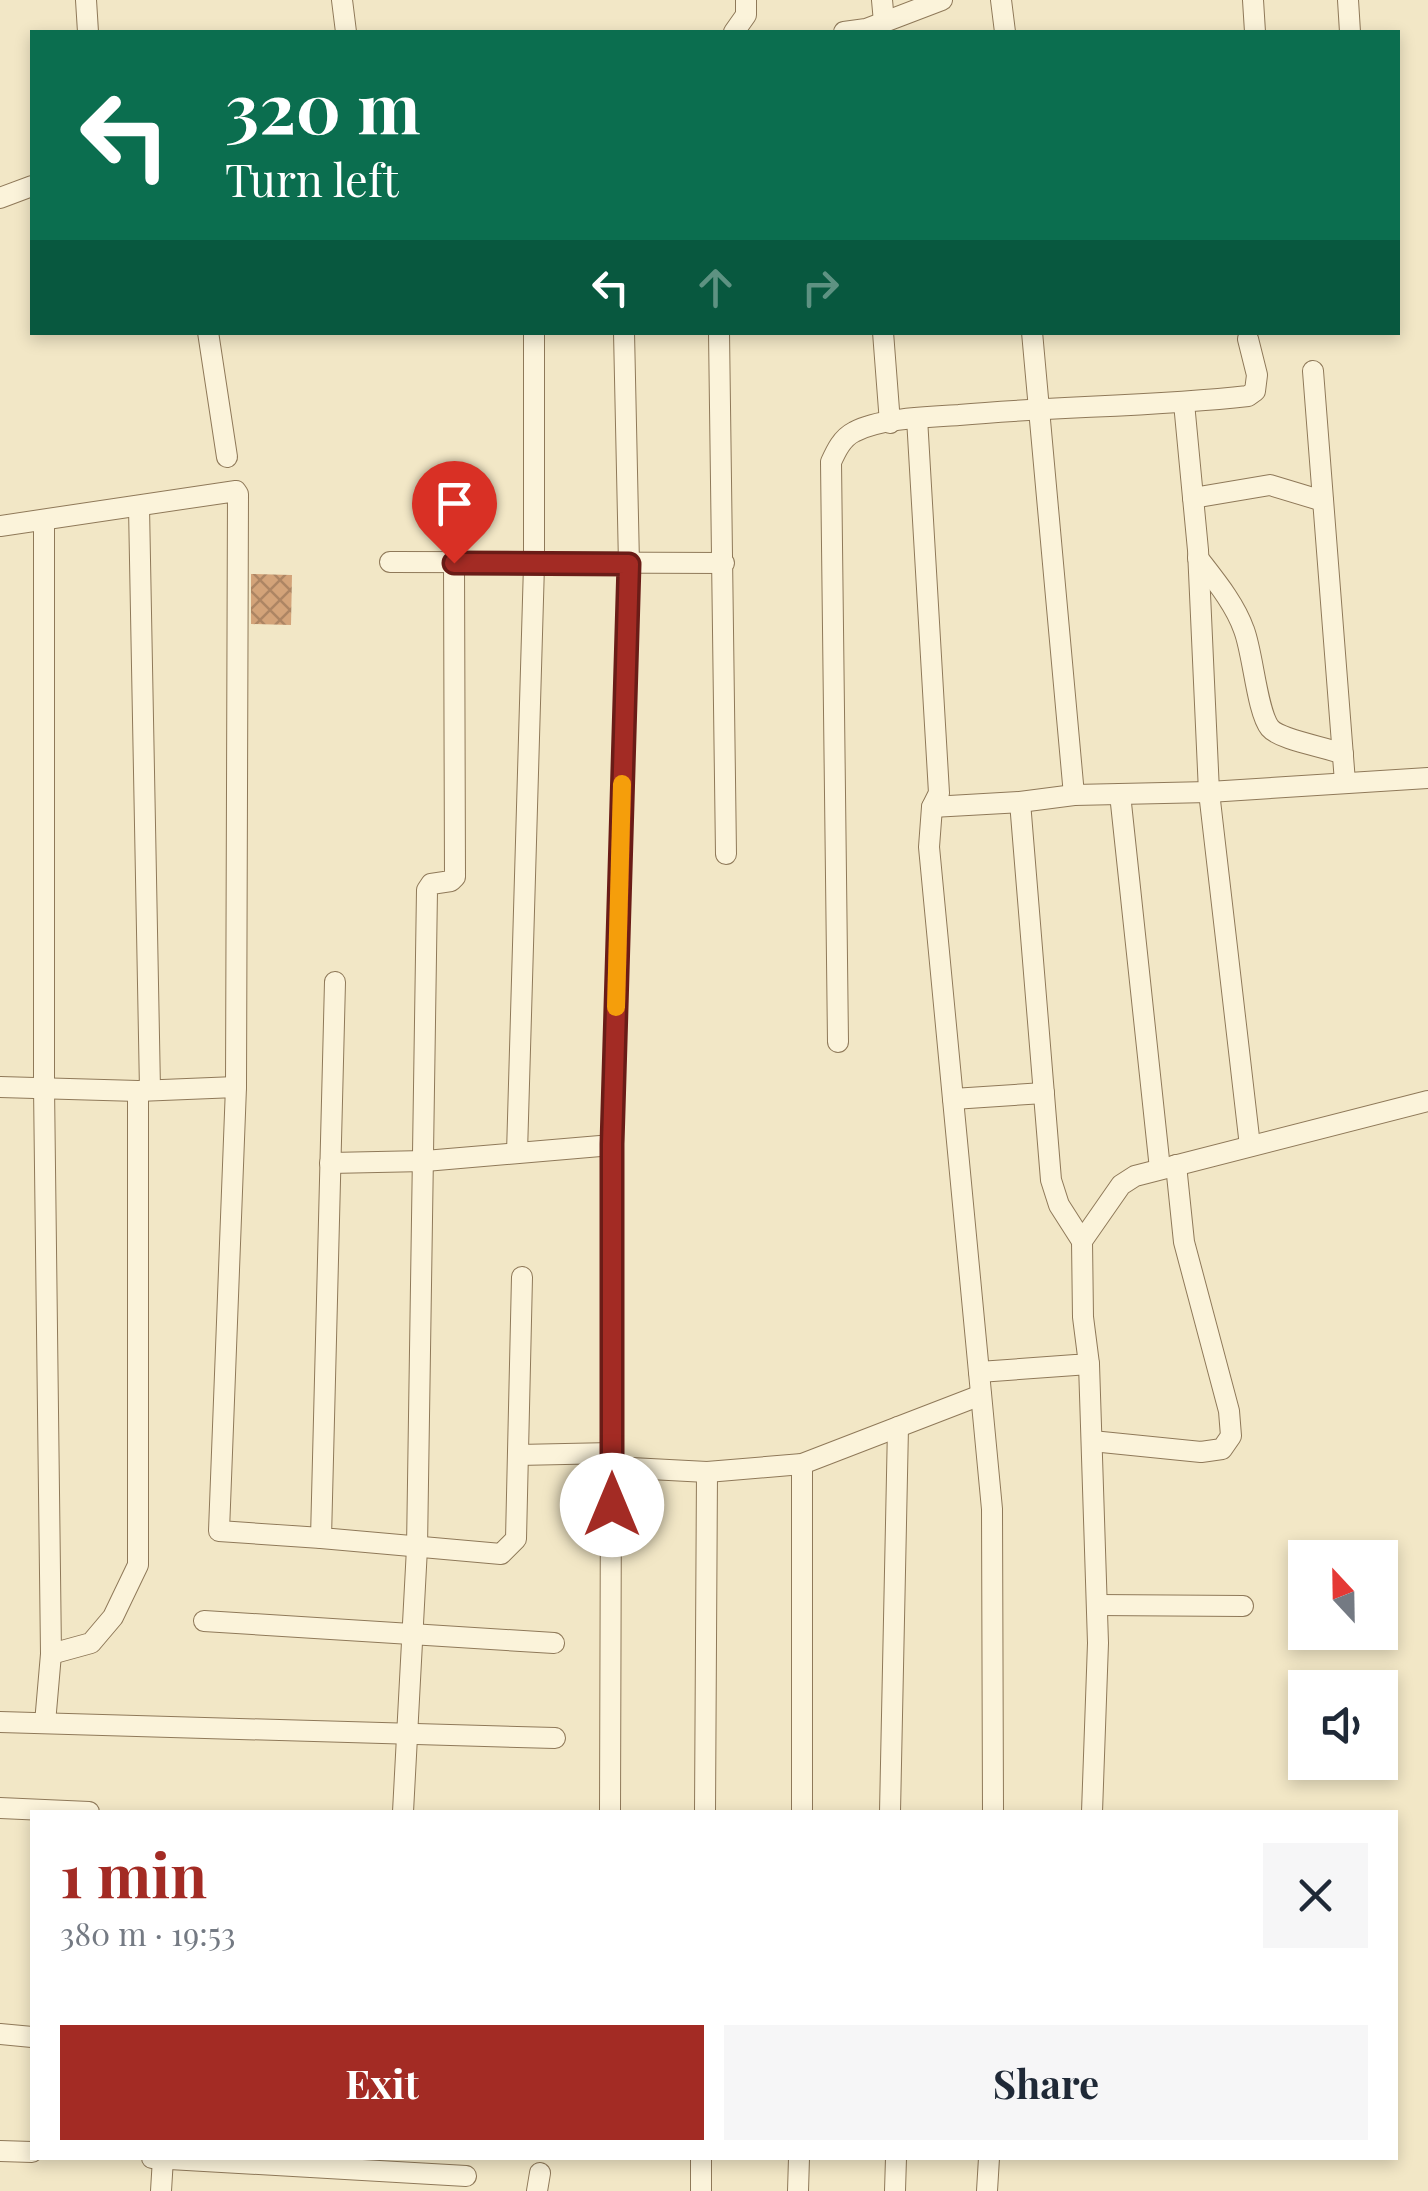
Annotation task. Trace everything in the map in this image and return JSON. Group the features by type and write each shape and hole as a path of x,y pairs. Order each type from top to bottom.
{"street":[{"path":"86,0 88,30"},
{"path":"342,0 346,30"},
{"path":"736,30 746,16 746,0"},
{"path":"882,0 884,22"},
{"path":"852,30 942,0"},
{"path":"1001,0 1005,30"},
{"path":"1253,0 1254,30"},
{"path":"1348,0 1350,30"},
{"path":"0,198 30,187"},
{"path":"208,335 227,457"},
{"path":"517,1153 534,565 534,335"},
{"path":"610,1810 612,1144 629,564 624,335"},
{"path":"718,335 726,854"},
{"path":"883,335 890,423"},
{"path":"1032,335 1074,795"},
{"path":"838,1042 830,462 838,446 854,432 917,418 1248,396 1255,390 1257,375 1248,340"},
{"path":"1313,371 1345,782"},
{"path":"1184,403 1198,558 1209,792 1250,1146"},
{"path":"917,418 939,793 932,808 928,848 992,1509 993,1810"},
{"path":"1193,498 1270,485 1323,501"},
{"path":"0,526 236,492 240,497 236,1087 218,1531 501,1554 511,1547 516,1540 522,1277"},
{"path":"51,1654 91,1643 113,1617 138,1566 144,1090 139,507"},
{"path":"44,521 44,1087 51,1654 45,1723"},
{"path":"1198,558 1220,586 1244,628 1263,714 1270,728 1343,754"},
{"path":"390,562 724,563"},
{"path":"402,1810 417,1548 427,890 431,884 456,877 454,563"},
{"path":"932,808 1074,795 1209,792 1428,778"},
{"path":"1092,1440 1201,1452 1222,1449 1232,1436 1168,1167 1120,794"},
{"path":"1020,802 1052,1180 1059,1206 1082,1241 1097,1606 1092,1810"},
{"path":"321,1538 335,982"},
{"path":"0,1087 236,1087"},
{"path":"953,1099 1044,1094"},
{"path":"1082,1241 1121,1185 1135,1176 1428,1100"},
{"path":"330,1162 425,1161 612,1144"},
{"path":"979,1372 1089,1364"},
{"path":"518,1455 612,1460 707,1472 802,1464 981,1395"},
{"path":"890,1810 898,1427"},
{"path":"802,1464 802,1810"},
{"path":"705,1810 707,1472"},
{"path":"1097,1606 1243,1606"},
{"path":"204,1621 554,1643"},
{"path":"0,1722 556,1738"},
{"path":"0,1808 44,1810"},
{"path":"0,2034 30,2037"},
{"path":"0,2151 30,2152"},
{"path":"161,2191 164,2160"},
{"path":"199,2160 466,2176"},
{"path":"700,2191 701,2160"},
{"path":"798,2191 799,2160"},
{"path":"895,2191 896,2160"},
{"path":"988,2191 989,2160"},
{"path":"334,2191 338,2168"}],"building":[{"path":"251,574 292,575 291,625 251,624"}],"slow traffic":[{"path":"616,1007 622,784"}],"route":[{"path":"454,563 629,564 612,1144 612,1505"}]}
